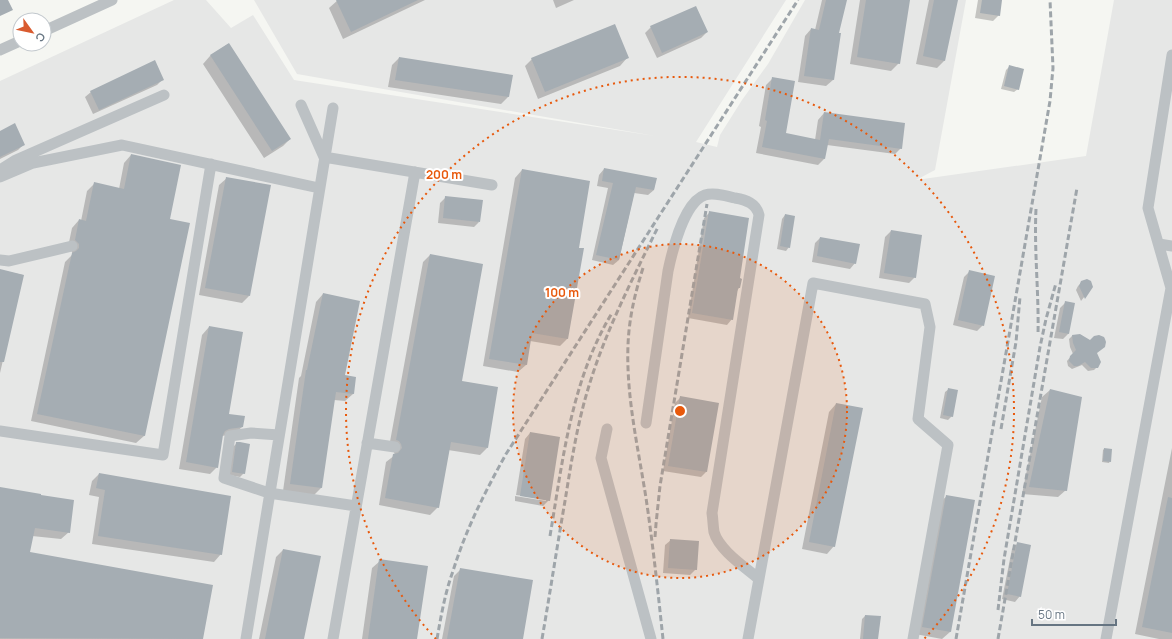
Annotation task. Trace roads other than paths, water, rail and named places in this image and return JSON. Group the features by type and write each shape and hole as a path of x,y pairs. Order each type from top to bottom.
{"street":[{"path":"52,27 112,0"},
{"path":"0,50 12,45"},
{"path":"1106,639 1172,287 1148,208 1168,102 1172,55"},
{"path":"0,170 16,160 164,95"},
{"path":"301,105 324,157"},
{"path":"246,639 333,108"},
{"path":"0,177 33,162 122,145 319,188"},
{"path":"324,157 492,185"},
{"path":"0,431 162,454 211,164"},
{"path":"333,639 415,172"},
{"path":"646,423 668,271 672,252 683,223 693,205 705,195 718,194 744,200 754,206 759,215 712,513 714,532 717,539 730,554 759,579"},
{"path":"1159,244 1172,246"},
{"path":"0,260 9,261 72,246"},
{"path":"748,639 813,283 925,304 930,327 918,419 948,445 913,639"},
{"path":"607,429 601,458 651,639"},
{"path":"279,435 252,433 230,436 224,478 269,493 356,506"},
{"path":"367,443 395,447"}],"railway":[{"path":"437,639 445,596 458,555 476,511 506,454 798,0"},
{"path":"956,639 1050,101 1053,68 1050,0"},
{"path":"998,639 1077,188"},
{"path":"655,537 660,486 707,204"},
{"path":"1036,209 1038,335"},
{"path":"542,639 572,459 584,403 602,347 658,227"},
{"path":"643,268 631,315 628,345 629,383 633,422 651,533 663,639"},
{"path":"998,610 1004,559 1040,347 1056,283"},
{"path":"1001,429 1016,342 1020,297"},
{"path":"550,536 570,421 587,366 598,339 612,313"}]}
